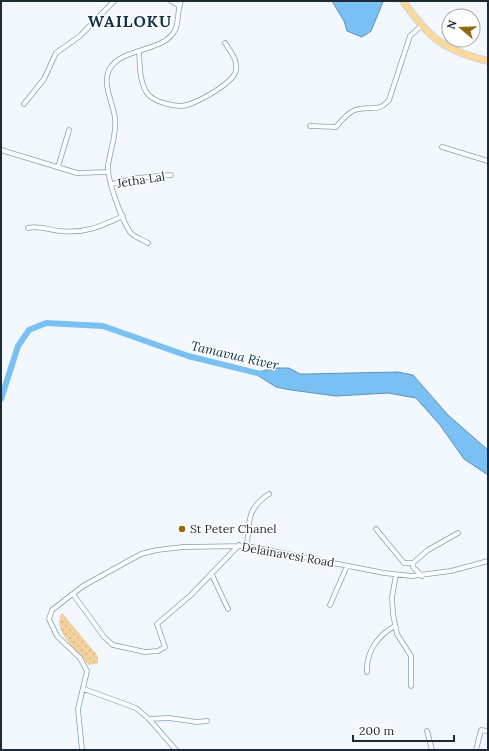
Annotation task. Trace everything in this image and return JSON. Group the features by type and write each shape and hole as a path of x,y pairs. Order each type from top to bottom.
{"main road":[{"path":"403,1 421,26 446,47 488,62"}],"street":[{"path":"24,104 44,79 56,53 80,36 114,1"},
{"path":"148,243 131,233 123,216 108,172 115,119 109,95 108,72 114,63 125,56 160,43 173,33 178,24 177,16 181,3 170,1"},
{"path":"310,126 336,127 346,116 356,110 381,108 386,104 389,100 410,36 421,26"},
{"path":"139,51 142,81 148,94 157,100 184,106 198,100 232,79 236,73 236,64 225,42"},
{"path":"58,167 69,130"},
{"path":"442,147 488,161"},
{"path":"1,150 85,174 108,172"},
{"name":"Jetha Lal","path":"112,184 137,178 171,175"},
{"path":"28,228 36,227 64,232 92,230 123,216"},
{"path":"247,546 250,514 261,499 269,494"},
{"path":"376,529 404,563 413,563 428,550 458,533"},
{"path":"73,594 104,637 113,645 145,652 158,651 165,647 157,624 212,575 239,545"},
{"name":"Delainavesi Road","path":"82,750 78,709 84,689 87,671 80,658 57,636 49,619 52,610 83,586 141,554 157,550 183,547 239,545 396,575 422,576 451,571 488,561"},
{"path":"413,563 413,567 422,576"},
{"path":"330,605 346,566"},
{"path":"212,575 228,609"},
{"path":"396,575 392,601 395,626 403,646 411,656 411,686"},
{"path":"367,672 368,662 376,643 384,632 395,626"},
{"path":"84,689 136,708 149,719 176,750"},
{"path":"149,719 168,718 197,722 207,721"},
{"path":"476,750 481,730 488,731"},
{"path":"427,731 432,750"}],"shaded area":[{"path":"62,613 98,656 98,663 89,665 72,647 62,633 59,619"}],"water":[{"path":"332,1 383,2 371,31 362,37 347,31 344,21"},
{"name":"Tamavua River","path":"275,368 289,368 300,374 398,372 413,375 448,415 488,450 488,475 464,459 440,425 416,398 388,393 336,396 291,390 276,387 254,373"}],"waterway":[{"name":"Tamavua River","path":"1,399 18,346 29,330 46,323 103,326 188,356 261,374"}],"place":[{"name":"St Peter Chanel","path":"182,529"}],"district":[{"name":"WAILOKU","path":"130,21"}]}
